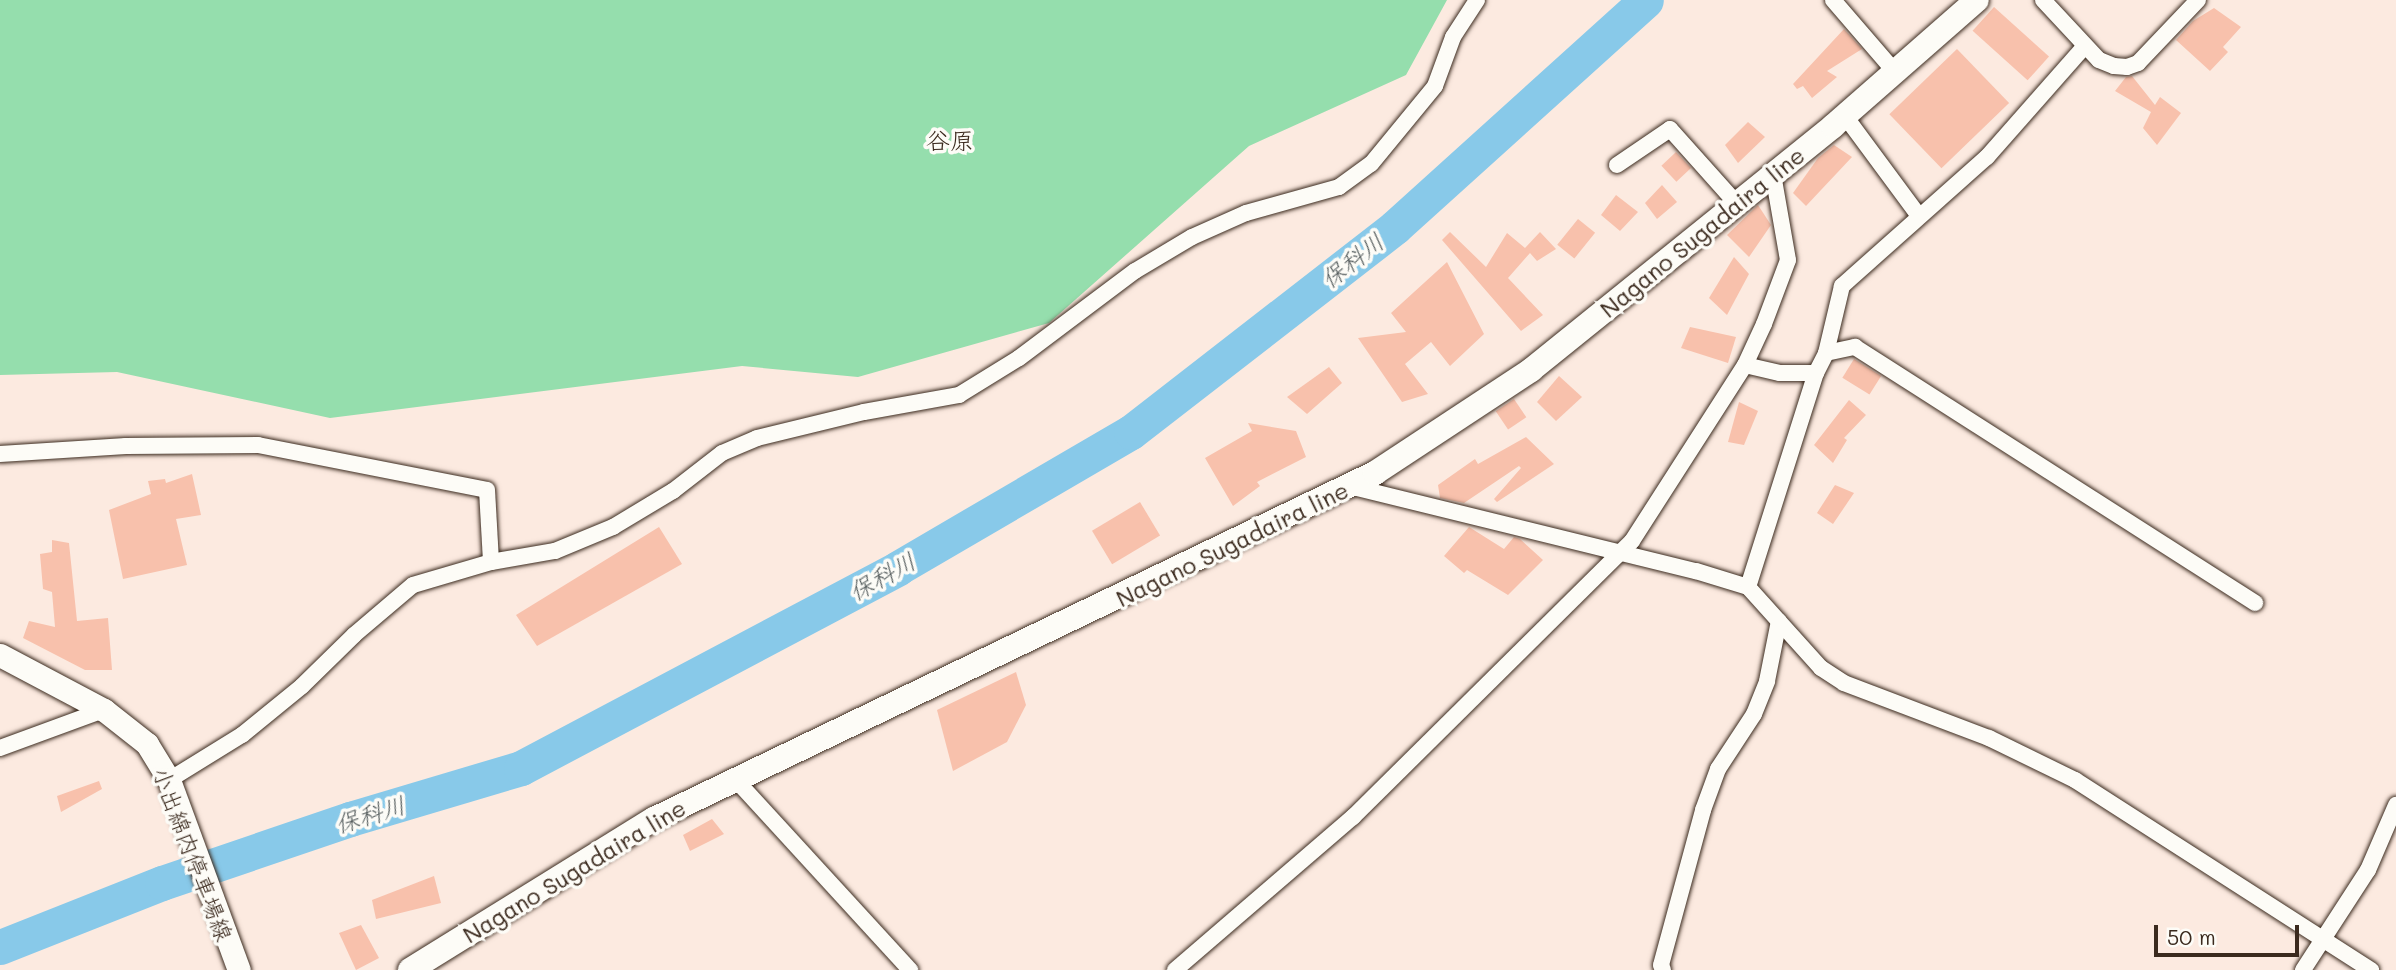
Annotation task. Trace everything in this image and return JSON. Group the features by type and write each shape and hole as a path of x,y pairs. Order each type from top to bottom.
{"main road":[{"name":"Nagano Sugadaira line","path":"410,970 654,819 1353,487 1531,370 1896,74 1977,0"},
{"name":"小出綿内停車場線","path":"0,655 104,710 147,744 169,780 236,962"}],"street":[{"path":"169,780 242,735 302,686 354,635 413,585 491,562 555,551 613,527 673,491 722,453 757,439 864,412 959,395 1029,351 1135,271 1192,237 1246,213 1339,187 1371,164 1435,86 1453,37 1477,0"},
{"path":"1833,0 1896,74"},
{"path":"2043,0 2084,47 2099,60 2114,66 2138,63 2198,0"},
{"path":"1748,587 1816,373 1826,353 1842,286 1987,157 2084,47"},
{"path":"1845,116 1919,216"},
{"path":"1617,164 1670,129 1737,204"},
{"path":"1175,970 1353,817 1632,541 1745,365 1788,260 1773,174"},
{"path":"1826,353 1856,347 2255,603"},
{"path":"1745,365 1780,373 1816,373"},
{"path":"0,454 126,446 258,445 487,490 491,562"},
{"path":"1353,487 1696,570 1748,587 1821,668 1844,683 1989,738 2075,780 2371,970"},
{"path":"1663,970 1661,965 1703,810 1718,769 1754,713 1767,681 1779,621"},
{"path":"0,748 104,710"},
{"path":"736,780 910,970"},
{"path":"2304,970 2368,870 2396,805"}],"green space":[{"path":"0,0 1447,0 1406,75 1249,146 1049,323 858,377 742,366 330,418 117,372 0,375"}],"building":[{"path":"1994,7 2049,57 2028,80 1973,31"},
{"path":"2214,8 2241,27 2223,47 2228,52 2210,71 2176,40 2193,21"},
{"path":"1844,29 1862,49 1827,71 1837,77 1812,98 1803,86 1797,89 1793,84"},
{"path":"1957,49 2009,103 1941,168 1889,114"},
{"path":"2132,76 2155,105 2160,97 2181,113 2157,145 2143,128 2151,112 2115,91 2126,77"},
{"path":"1748,122 1765,137 1738,163 1725,145"},
{"path":"1834,145 1852,157 1806,206 1793,193 1818,158"},
{"path":"1676,152 1691,168 1676,182 1661,166"},
{"path":"1662,185 1677,202 1657,219 1645,203"},
{"path":"1616,195 1638,212 1620,231 1601,215"},
{"path":"1758,205 1771,225 1749,257 1727,235"},
{"path":"1578,219 1595,233 1574,258 1557,245"},
{"path":"1450,232 1486,267 1507,233 1525,248 1540,232 1556,249 1537,261 1530,253 1508,278 1543,315 1521,331 1442,240"},
{"path":"1734,257 1749,274 1727,315 1709,298"},
{"path":"1447,262 1484,334 1450,366 1431,342 1405,364 1428,394 1402,402 1358,338 1406,332 1391,313"},
{"path":"1690,327 1736,337 1728,363 1681,348"},
{"path":"1854,359 1881,376 1869,395 1842,378"},
{"path":"1329,367 1342,383 1307,414 1287,397"},
{"path":"1559,376 1582,397 1556,421 1537,402"},
{"path":"1514,399 1526,417 1508,430 1496,411"},
{"path":"1849,400 1866,415 1844,438 1847,440 1833,463 1814,445"},
{"path":"1739,402 1758,411 1744,445 1728,442"},
{"path":"1248,423 1296,431 1306,457 1257,482 1260,486 1233,506 1205,458 1252,431"},
{"path":"1526,437 1554,464 1497,502 1494,499 1521,468 1519,466 1464,503 1440,498 1438,485 1475,459 1478,464"},
{"path":"192,474 201,515 176,519 187,565 123,579 109,510 151,494 148,481 165,479 166,483"},
{"path":"1835,485 1854,493 1833,524 1817,513"},
{"path":"1140,502 1160,535 1112,564 1092,531"},
{"path":"659,527 682,564 537,646 516,615"},
{"path":"1469,527 1504,549 1514,537 1520,539 1543,560 1508,595 1467,570 1464,573 1444,556"},
{"path":"52,540 69,543 77,621 108,618 112,670 85,670 23,638 29,621 55,627 52,592 43,589 40,554 52,552"},
{"path":"1016,672 1026,705 1007,742 953,771 937,710"},
{"path":"99,781 102,789 61,812 57,796"},
{"path":"712,819 724,834 690,851 683,835"},
{"path":"434,876 441,903 376,919 372,900"},
{"path":"361,925 379,958 356,970 339,933"}],"waterway":[{"name":"保科川","path":"0,947 162,883 350,819 521,768 898,568 1131,432 1395,227 1646,0"}],"district":[{"name":"谷原","path":"950,140"}]}
